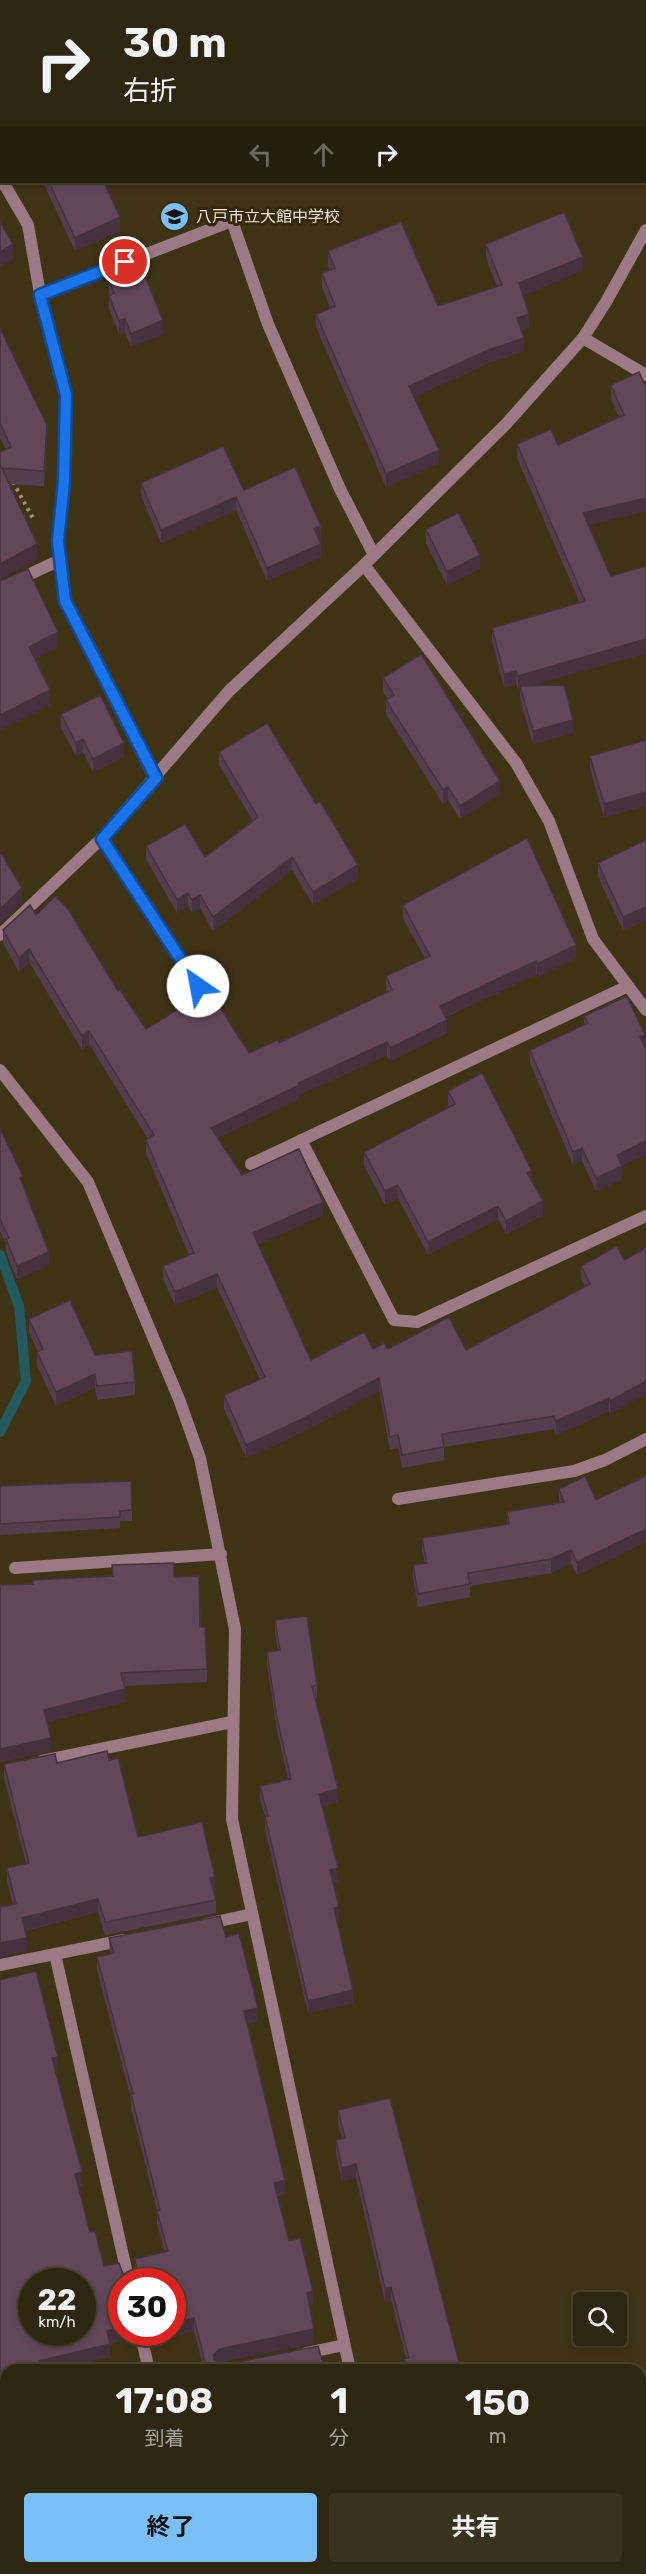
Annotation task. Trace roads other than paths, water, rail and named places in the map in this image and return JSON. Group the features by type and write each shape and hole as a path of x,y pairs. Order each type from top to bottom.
{"street":[{"path":"4,183 28,225 40,295 66,395 64,481 58,561 65,601 156,778"},
{"path":"40,295 232,221 268,324 340,489 374,555"},
{"path":"0,935 102,839 228,691 364,565 506,424 582,338 606,302 646,230"},
{"path":"582,338 646,375"},
{"path":"0,588 58,561"},
{"path":"364,565 516,763 549,821 593,939 646,1010"},
{"path":"102,839 198,986"},
{"path":"251,1164 628,986"},
{"path":"0,1070 88,1182 179,1399 200,1458 235,1629 232,1819 349,2364"},
{"path":"301,1140 394,1320 417,1322 646,1216"},
{"path":"398,1499 574,1470 604,1460 646,1438"},
{"path":"15,1568 221,1554"},
{"path":"35,1762 232,1722"},
{"path":"194,1926 252,1914"},
{"path":"0,1965 136,1938"},
{"path":"55,1954 126,2268"},
{"path":"289,2356 344,2344"},
{"path":"143,2346 148,2364"}],"waterway":[{"path":"0,1255 19,1306 26,1381 0,1432"}],"place":[{"name":"八戸市立大館中学校","path":"175,216"}]}
